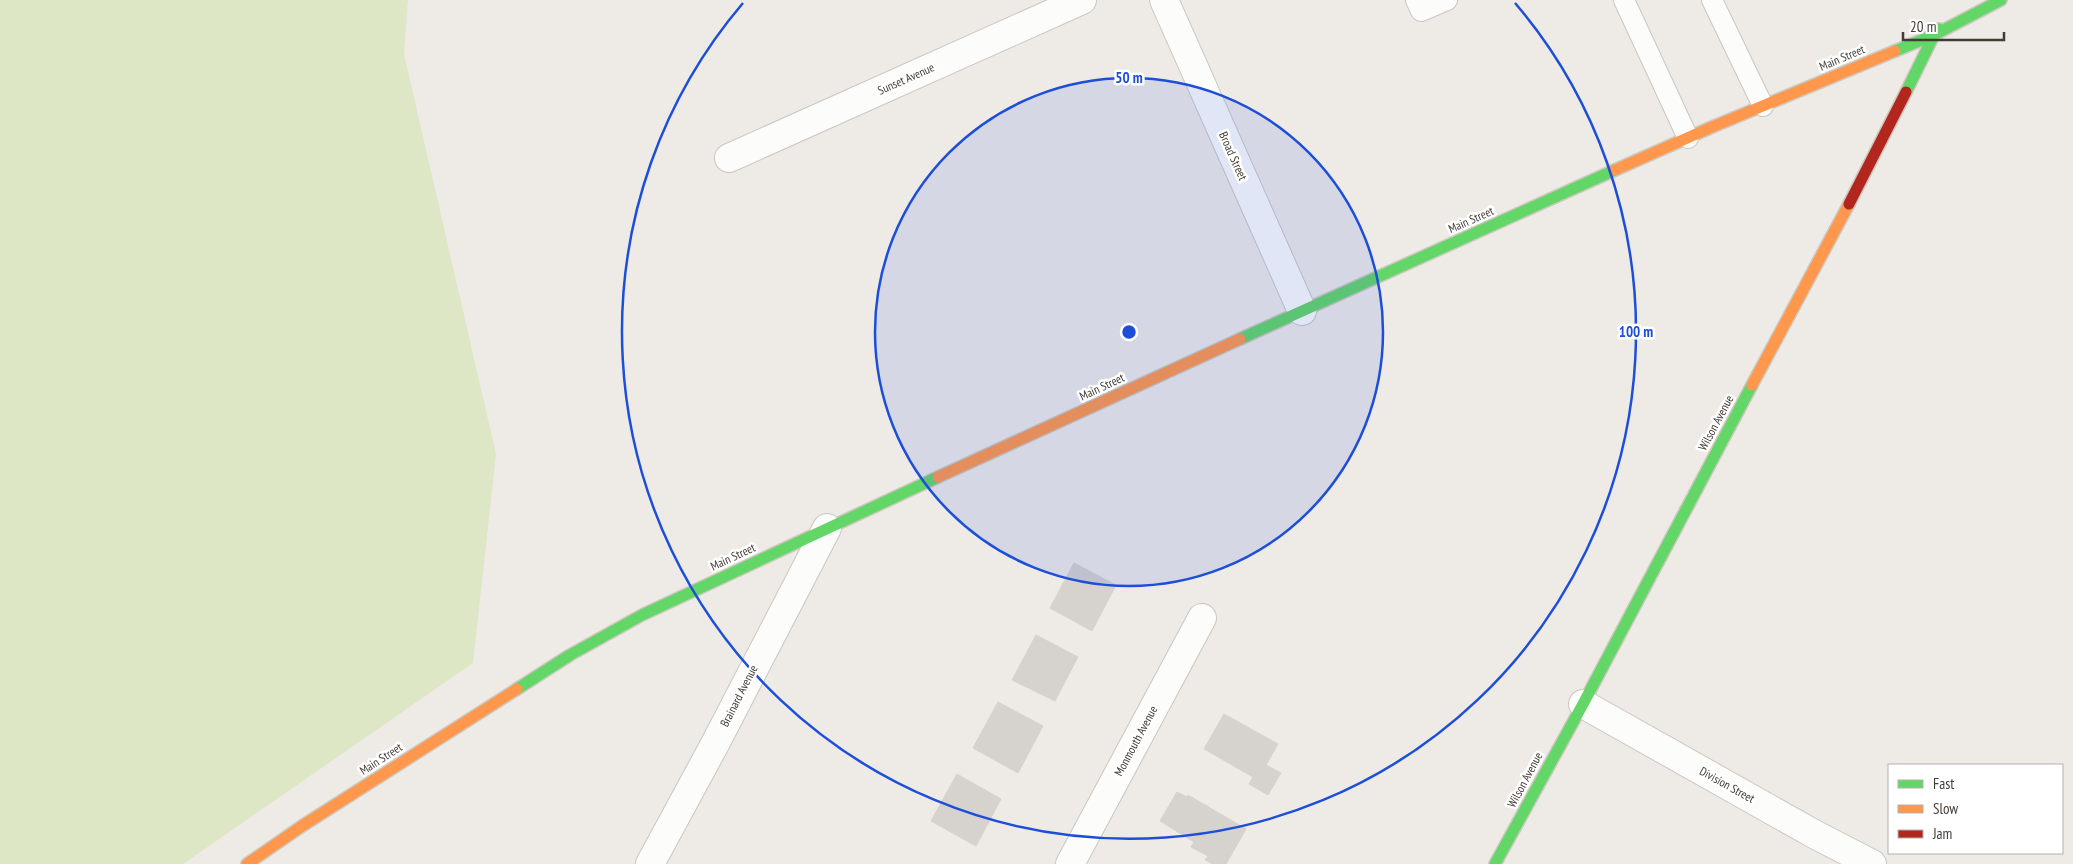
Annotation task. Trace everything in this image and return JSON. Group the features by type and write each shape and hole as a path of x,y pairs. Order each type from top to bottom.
{"street":[{"name":"Sunset Avenue","path":"729,158 1082,0"},
{"name":"Broad Street","path":"1164,0 1302,311"},
{"name":"Main Street","path":"247,864 302,826 570,655 642,615 827,528 1302,311 1688,138 1934,35 2001,0"},
{"name":"Wilson Avenue","path":"1495,864 1583,704 1667,542 1875,154 1934,35 1961,7"},
{"name":"Brainard Avenue","path":"650,864 827,528"},
{"name":"Monmouth Avenue","path":"1070,864 1202,618"},
{"name":"Division Street","path":"1583,704 1814,834 1872,864"}],"lane":[{"path":"1416,0 1421,11 1448,0"},
{"path":"1624,0 1688,138"},
{"path":"1712,0 1763,106"}],"green space":[{"path":"0,0 408,0 404,54 496,454 473,663 183,864 0,864"}],"building":[{"path":"1074,563 1116,585 1092,631 1050,608"},
{"path":"1036,635 1078,657 1055,701 1012,680"},
{"path":"998,702 1043,726 1018,773 973,748"},
{"path":"1224,714 1278,744 1266,765 1281,773 1268,795 1249,784 1253,777 1204,749"},
{"path":"957,774 1001,799 976,846 931,821"},
{"path":"1177,792 1187,797 1188,795 1246,829 1226,864 1213,864 1205,860 1208,856 1191,847 1194,842 1160,821"}],"traffic: fast":[{"path":"1895,51 1934,35 2001,0"},
{"path":"1906,92 1934,35 1939,29"},
{"path":"1240,339 1615,170"},
{"path":"1495,864 1583,704 1752,385"},
{"path":"517,689 570,655 642,615 938,477"}],"traffic: slow":[{"path":"1615,170 1712,127 1895,51"},
{"path":"1752,385 1849,204"},
{"path":"938,477 1240,339"},
{"path":"247,864 302,826 517,689"}],"traffic: jam":[{"path":"1849,204 1906,92"}]}
